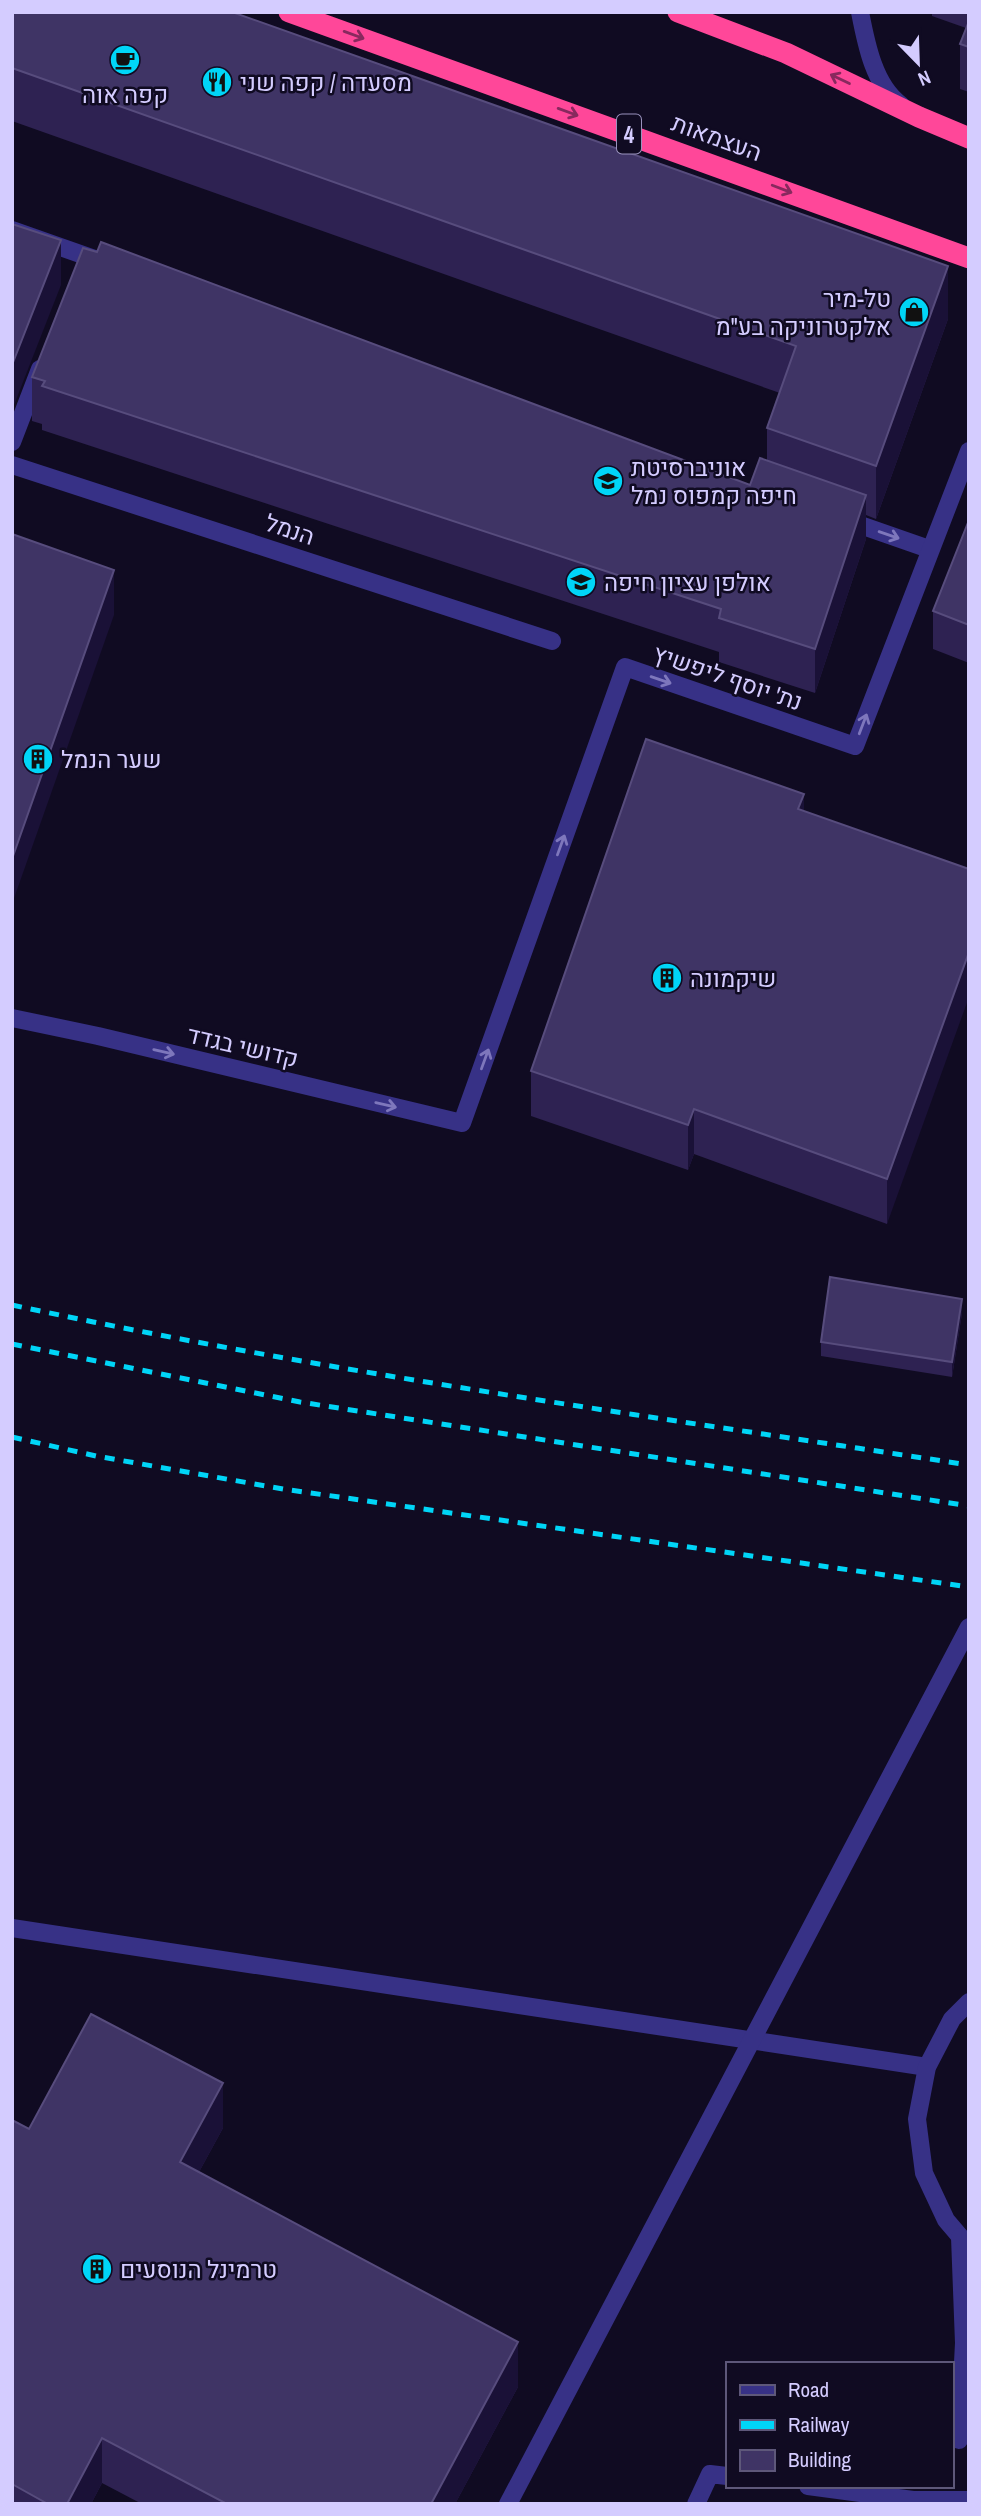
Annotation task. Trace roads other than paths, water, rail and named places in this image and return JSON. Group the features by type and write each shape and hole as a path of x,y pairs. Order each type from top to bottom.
{"highway":[{"name":"העצמאות","path":"289,12 969,258"},
{"path":"677,12 786,53 969,138"}],"street":[{"path":"860,12 869,50 881,81 895,101 919,117"},
{"path":"12,230 82,261 124,269"},
{"path":"12,442 46,355"},
{"name":"נת' יוסף ליפשיץ","path":"462,1123 625,667 855,746 969,451"},
{"name":"הנמל","path":"12,465 552,641"},
{"path":"824,513 929,549"},
{"name":"קדושי בגדד","path":"12,1018 462,1123"},
{"path":"508,2504 969,1627"},
{"path":"12,1928 927,2067"},
{"path":"960,2440 964,2242 946,2220 924,2172 917,2119 927,2067 952,2019 969,2002"},
{"path":"696,2504 710,2474 726,2476"},
{"path":"839,2488 918,2493 969,2500"}],"railway":[{"path":"12,1305 369,1373 969,1465"},
{"path":"12,1344 300,1402 969,1506"},
{"path":"12,1437 96,1456 283,1489 969,1587"}],"place":[{"name":"קפה אוה","path":"125,60"},
{"name":"מסעדה / קפה שני","path":"217,82"},
{"name":"טל-מיר אלקטרוניקה בע\"מ","path":"914,312"},
{"name":"אוניברסיטת חיפה קמפוס נמל","path":"608,481"},
{"name":"אולפן עציון חיפה","path":"581,582"},
{"name":"שער הנמל","path":"38,759"},
{"name":"שיקמונה","path":"667,978"},
{"name":"טרמינל הנוסעים","path":"97,2269"}]}
